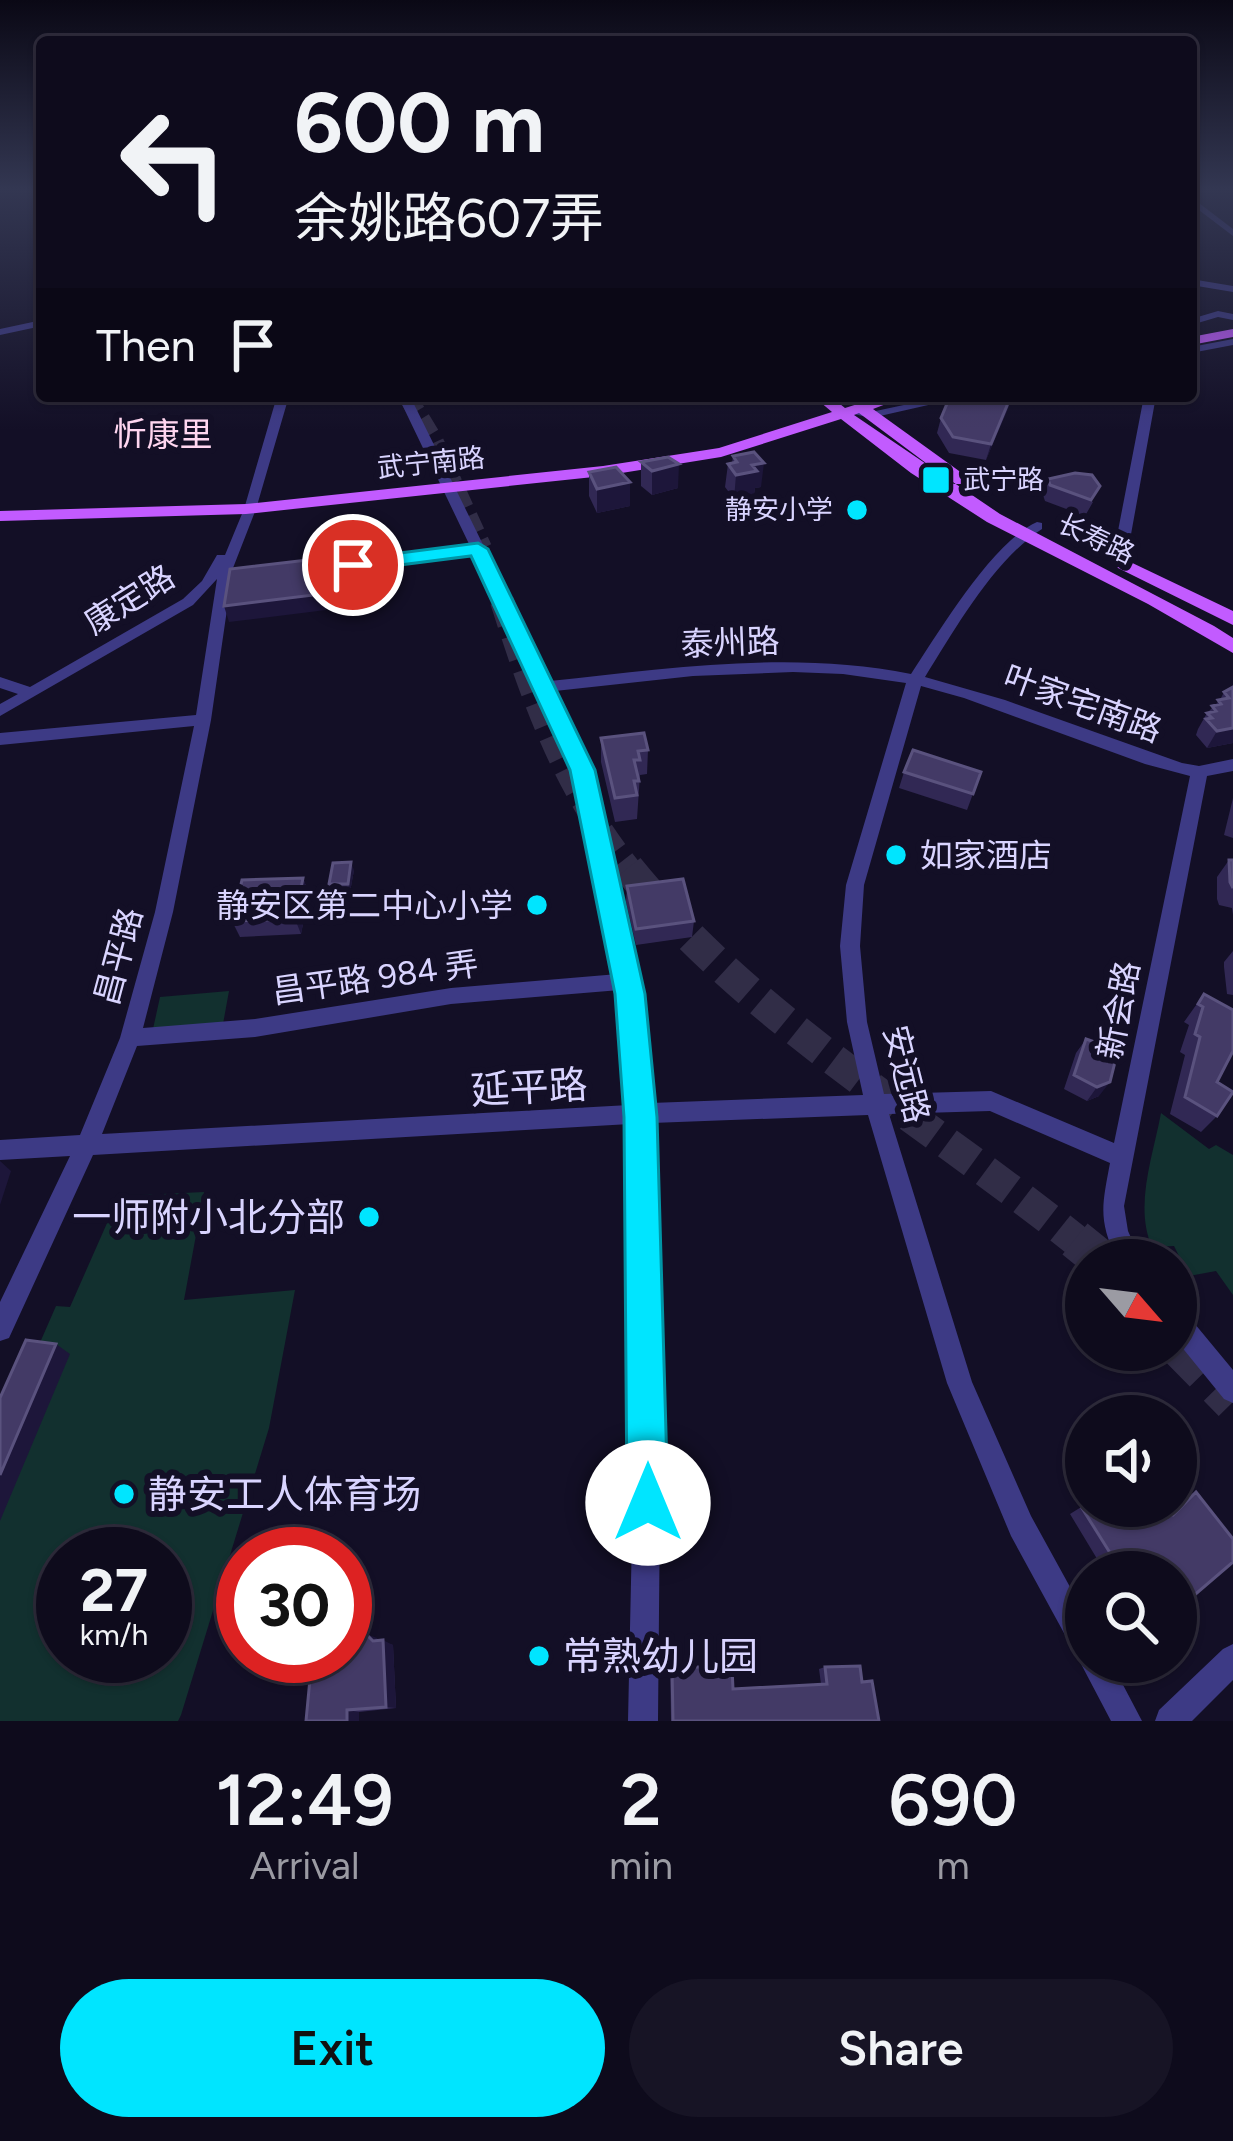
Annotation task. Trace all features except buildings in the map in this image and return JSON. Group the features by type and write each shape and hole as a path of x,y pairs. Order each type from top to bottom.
{"main road":[{"path":"1197,335 1233,329"},
{"name":"武宁南路","path":"0,512 249,506 721,452 845,402"},
{"name":"长寿路","path":"845,402 958,497 1133,586 1233,647"},
{"name":"长寿路","path":"845,402 1030,530 1119,562 1233,619"}],"street":[{"path":"1197,282 1233,289"},
{"path":"1197,320 1218,314 1233,329 1197,347"},
{"path":"0,332 36,323"},
{"name":"康定路","path":"225,578 281,402"},
{"path":"407,402 546,687 588,790 628,981 640,1117 648,1396 644,1721"},
{"path":"1119,562 1149,402"},
{"name":"康定路","path":"0,711 188,602 220,564 249,506"},
{"name":"安远路","path":"1030,530 967,599 915,680 856,886 850,946 857,1022 875,1103 960,1383 1021,1526 1065,1607"},
{"path":"296,571 478,549"},
{"path":"225,578 248,575"},
{"name":"昌平路","path":"0,1329 86,1147 130,1038 164,911 203,720 225,578"},
{"name":"泰州路","path":"546,687 740,667 915,680"},
{"name":"叶家宅南路","path":"915,680 1165,764 1199,772 1233,765"},
{"path":"0,682 31,693"},
{"path":"0,739 203,720"},
{"name":"新会路","path":"1119,1239 1113,1206 1199,772"},
{"name":"昌平路 984 弄","path":"130,1038 255,1028 451,996 628,981"},
{"name":"延平路","path":"0,1150 875,1103 991,1101 1122,1157"},
{"path":"1197,1347 1233,1390"},
{"path":"1170,1721 1233,1659"},
{"path":"1106,1683 1127,1721"}],"green space":[{"path":"229,991 223,1024 153,1029 160,997"},
{"path":"1161,1113 1209,1149 1216,1145 1233,1155 1233,1295 1216,1271 1197,1275 1197,1239 1150,1239 1145,1198"},
{"name":"静安工人体育场","path":"204,1192 184,1300 295,1290 269,1428 239,1527 216,1527 216,1601 192,1679 192,1527 36,1527 36,1683 191,1683 178,1721 0,1721 0,1434 56,1306 70,1307 119,1196"}],"tunnel":[{"path":"411,402 434,440 483,548"},
{"path":"502,601 569,776 631,871"},
{"path":"628,868 729,974 785,1021 1074,1239"},
{"path":"1197,1365 1233,1402"}],"place":[{"name":"武宁路","path":"936,480"},
{"name":"静安小学","path":"857,510"},
{"name":"如家酒店","path":"896,855"},
{"name":"静安区第二中心小学","path":"537,905"},
{"name":"一师附小北分部","path":"369,1217"},
{"name":"静安工人体育场","path":"124,1494"},
{"name":"常熟幼儿园","path":"539,1656"}],"district":[{"name":"忻康里","path":"163,434"}],"route":[{"path":"353,565 478,549 582,770 630,994 640,1117 648,1503"}]}
